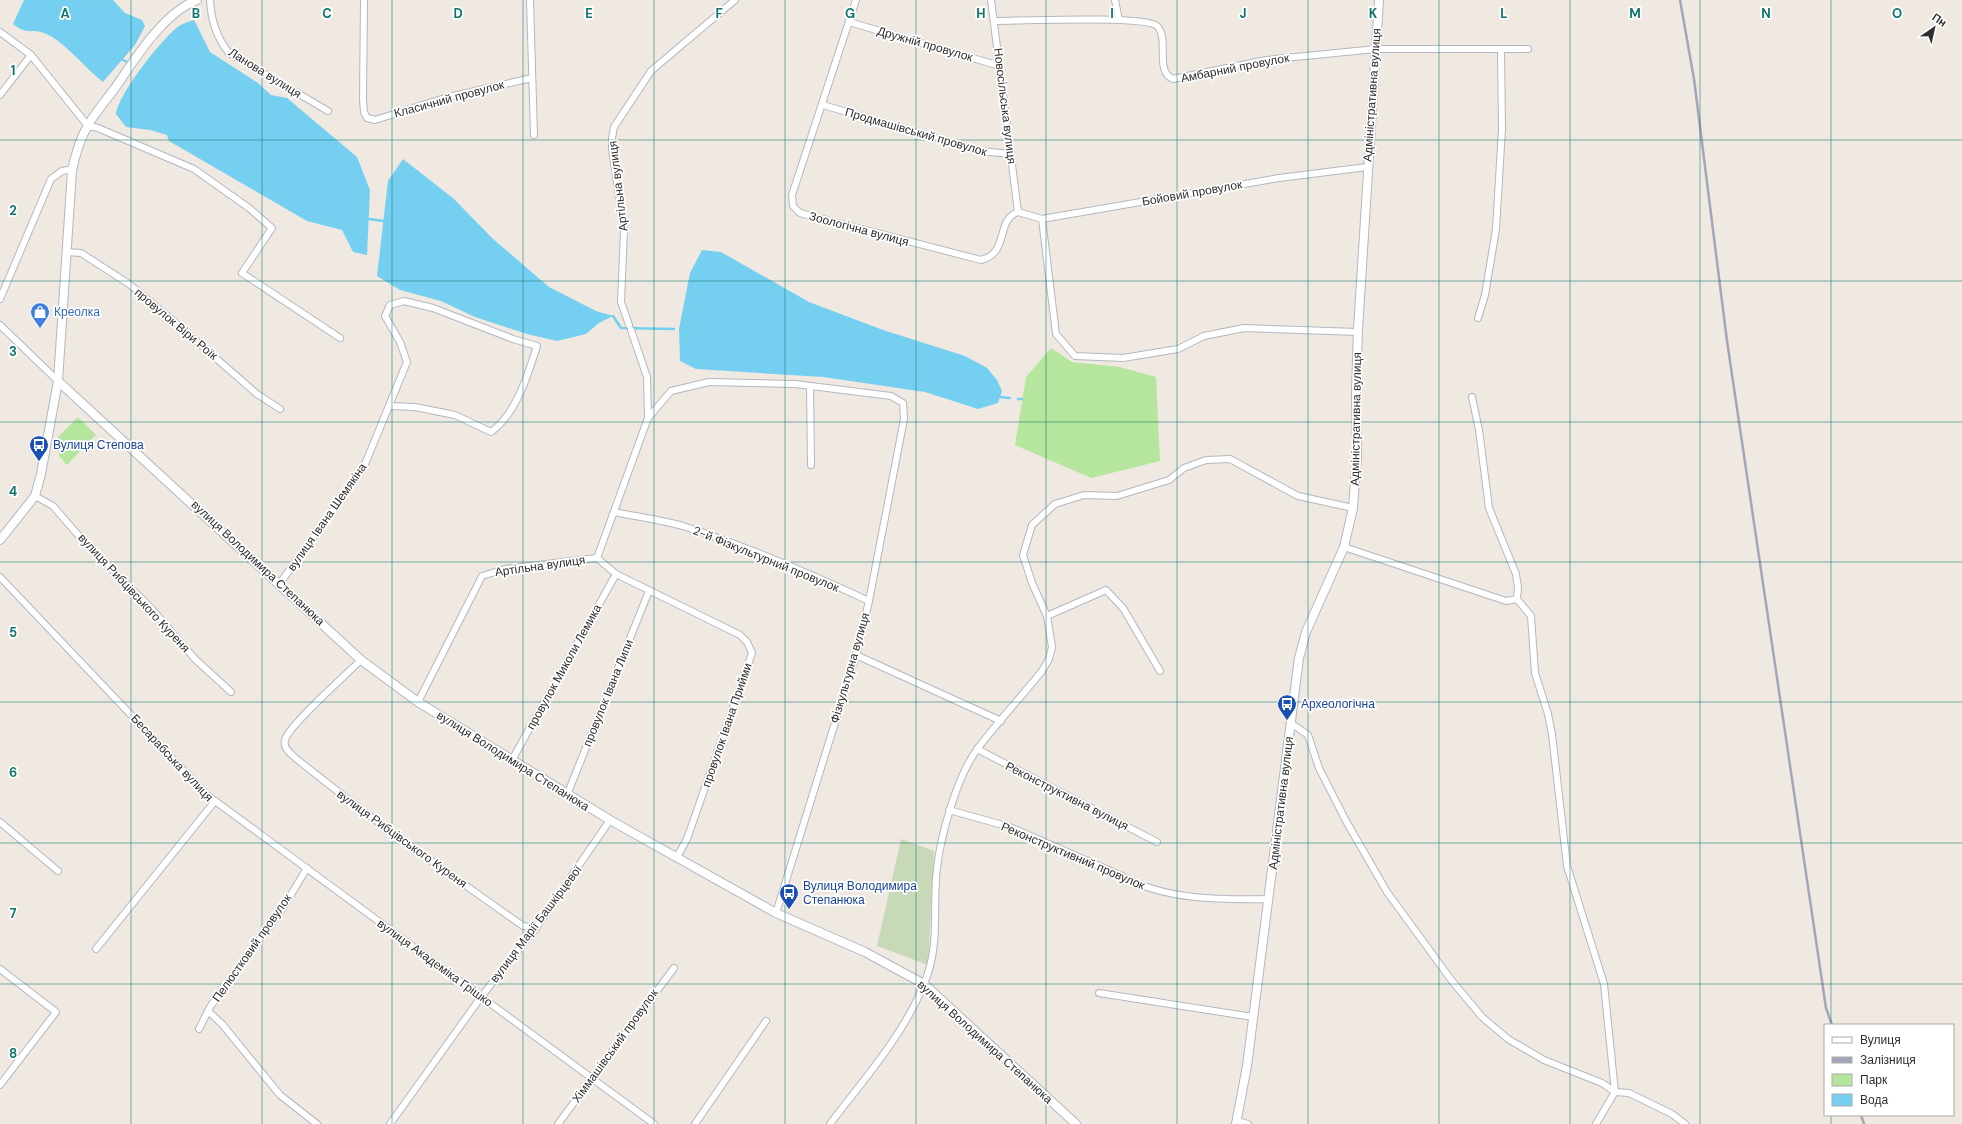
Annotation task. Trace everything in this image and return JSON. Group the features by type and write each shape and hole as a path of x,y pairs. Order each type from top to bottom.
{"street":[{"name":"Ланова вулиця","path":"210,0 213,25 221,42 229,53 328,111"},
{"name":"Класичний провулок","path":"364,0 363,100 364,112 367,118 375,120 448,97 532,78"},
{"path":"530,0 534,135"},
{"name":"Артільна вулиця","path":"418,702 482,576 505,569 597,558 648,418 647,377 620,302 624,230 612,149 614,127 651,71 735,0"},
{"name":"Зоологічна вулиця","path":"856,0 823,105 792,195 793,206 800,213 981,260 988,258 1000,246 1007,220 1013,214 1018,212"},
{"name":"Новосільська вулиця","path":"991,0 1018,212"},
{"path":"1115,0 1119,20"},
{"name":"Адміністративна вулиця","path":"1236,1122 1247,1066 1300,658 1306,632 1344,547 1353,508 1357,456 1356,392 1358,332 1367,167 1379,0"},
{"path":"0,540 35,496 41,474 58,381 73,169 88,126 152,37 174,15 192,1"},
{"name":"Амбарний провулок","path":"994,21 1119,20 1150,23 1157,26 1161,33 1165,69 1167,75 1173,79 1266,60 1376,49"},
{"name":"Дружній провулок","path":"849,22 1000,66"},
{"path":"0,32 31,56 88,126 98,128 194,169 249,208 272,228 242,273 340,338"},
{"path":"1376,49 1528,49"},
{"path":"1478,318 1485,296 1496,230 1502,129 1501,49"},
{"path":"0,95 31,56"},
{"name":"Продмашівський провулок","path":"823,105 980,151 1011,154"},
{"name":"Бойовий провулок","path":"1018,212 1042,219 1279,178 1367,167"},
{"path":"0,299 51,179 62,171 73,169"},
{"path":"1042,219 1056,334 1075,356 1123,358 1178,349 1204,336 1244,328 1358,332"},
{"name":"провулок Віри Роїк","path":"66,252 81,253 129,284 257,394 280,409"},
{"name":"вулиця Івана Шемякіна","path":"280,583 363,468 388,406 407,362 400,342 385,316 390,305 404,301 433,308 513,339 536,346 533,360 515,402 500,426 491,432 455,415 415,407 388,406"},
{"name":"вулиця Володимира Степанюка","path":"0,325 58,381 280,583 361,660 418,702 567,795 610,820 776,913 865,952 924,984 1076,1124"},
{"path":"648,418 671,391 709,382 810,386 812,465"},
{"name":"Фізкультурна вулиця","path":"776,913 856,655 869,601 904,419 904,403 891,396 810,386"},
{"path":"1472,397 1479,430 1489,508 1516,574 1517,599 1531,616 1535,674 1548,714 1552,734 1567,866 1604,984 1616,1092 1596,1124"},
{"path":"830,1124 903,1028 924,984 934,955 937,868 949,810 960,783 977,749 1042,671 1049,659 1052,648 1047,616 1032,583 1023,555 1032,525 1055,504 1084,495 1117,496 1169,480 1184,468 1206,460 1230,459 1298,496 1353,508"},
{"name":"вулиця Рибцівського Куреня","path":"35,496 53,506 85,543 150,607 195,659 231,692"},
{"name":"2-й Фізкультурний провулок","path":"614,512 684,526 813,574 869,601"},
{"path":"1344,547 1506,600 1517,599"},
{"name":"провулок Івана Прийми","path":"597,558 616,574 740,635 747,642 752,653 687,839 677,857"},
{"name":"провулок Миколи Лемика","path":"512,760 616,574"},
{"name":"Бесарабська вулиця","path":"0,577 215,801 96,949"},
{"path":"1047,616 1106,590 1123,608 1160,671"},
{"name":"провулок Івана Липи","path":"567,795 649,591"},
{"path":"856,655 1001,721"},
{"name":"вулиця Рибцівського Куреня","path":"361,660 306,713 287,735 284,741 286,748 293,756 359,809 523,926 536,928"},
{"path":"1292,724 1308,735 1319,768 1346,822 1387,892 1452,981 1482,1017 1508,1039 1544,1060 1602,1083 1616,1092 1629,1093 1672,1114 1685,1124"},
{"name":"Реконструктивна вулиця","path":"977,749 1157,842"},
{"name":"вулиця Академіка Грішко","path":"215,801 654,1124"},
{"name":"Реконструктивний провулок","path":"949,810 1010,827 1122,876 1139,886 1212,900 1269,899"},
{"name":"вулиця Марії Башкірцевої","path":"390,1124 481,997 536,928 610,820"},
{"path":"0,822 58,871"},
{"name":"Пелюстковий провулок","path":"199,1030 208,1011 283,908 307,868"},
{"name":"Хіммашівський провулок","path":"558,1124 674,968"},
{"path":"0,969 56,1012 0,1085"},
{"path":"1099,993 1253,1017"},
{"path":"208,1011 222,1024 280,1095 317,1124"},
{"path":"695,1124 766,1021"},
{"path":"1236,1122 1248,1124"}],"green space":[{"path":"1051,348 1072,362 1120,367 1156,377 1160,461 1091,478 1015,445 1026,377"},
{"path":"78,417 96,435 67,465 59,456 58,437"},
{"path":"901,839 934,851 928,965 877,946"}],"water":[{"path":"24,0 113,0 125,13 142,20 145,26 135,45 103,82 51,36 44,33 22,30 13,24"},
{"path":"194,20 210,52 258,83 271,95 287,98 357,157 370,190 367,255 353,252 342,230 307,221 169,141 167,135 150,130 126,127 116,114 124,94 152,54 171,32 184,23"},
{"path":"403,159 454,199 492,238 549,287 596,311 613,316 599,323 586,334 557,341 527,334 475,317 441,301 400,290 377,276 388,181"},
{"path":"702,250 721,252 809,302 883,330 965,356 987,368 997,380 1002,391 998,403 978,409 925,392 823,377 696,369 680,361 679,329 690,273"}],"waterway":[{"path":"123,60 129,63"},
{"path":"369,219 383,221"},
{"path":"613,316 621,328 674,329"},
{"path":"1000,397 1010,398"}],"railway":[{"path":"1680,0 1694,79 1727,341 1826,1008 1832,1024"},
{"path":"1861,1116 1864,1124"}],"place":[{"name":"Креолка","path":"40,329"},
{"name":"Вулиця Степова","path":"39,462"},
{"name":"Археологічна","path":"1287,721"},
{"name":"Вулиця Володимира Степанюка","path":"789,910"}]}
